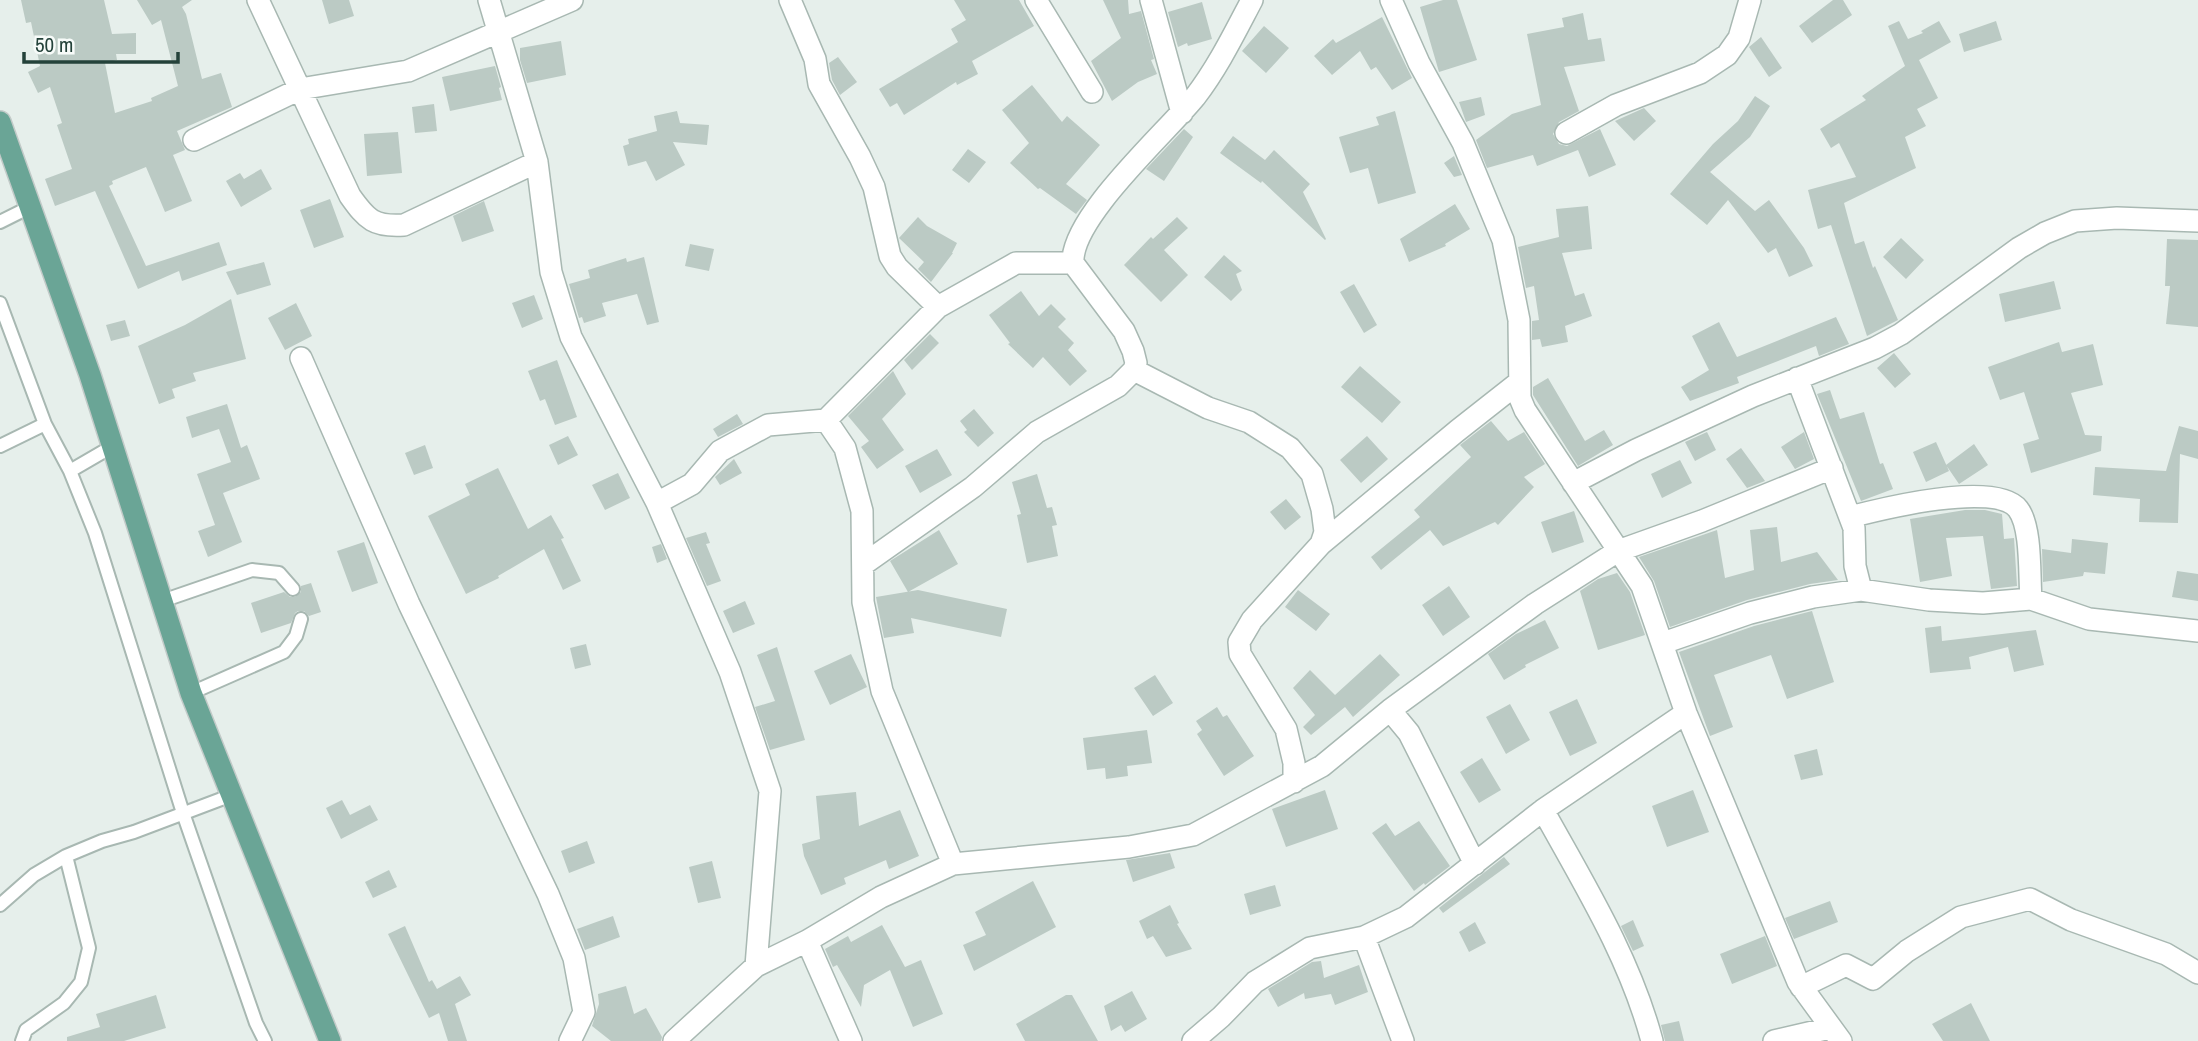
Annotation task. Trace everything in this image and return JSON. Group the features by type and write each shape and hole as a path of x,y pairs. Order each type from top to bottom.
{"main road":[{"path":"0,122 90,375 191,693 330,1041"}],"street":[{"path":"258,0 350,196 364,215 382,226 404,225 537,162"},
{"path":"489,0 537,162 551,272 571,337 657,503 730,672 770,791 756,966"},
{"path":"194,140 300,89 408,71 572,0"},
{"path":"790,0 815,59 819,84 860,156 874,187 890,256 897,267 939,307"},
{"path":"1036,0 1093,92"},
{"path":"1151,0 1182,113"},
{"path":"864,564 973,487 1037,432 1106,394 1134,370 1136,363 1133,351 1124,331 1073,263 1076,242 1096,210 1142,154 1182,113 1221,59 1252,0"},
{"path":"1391,0 1419,63 1463,143 1503,240 1519,320 1521,355 1518,383 1525,410 1642,586 1686,713 1801,987 1836,1034"},
{"path":"1566,133 1616,105 1700,74 1727,55 1739,38 1750,0"},
{"path":"1573,483 1698,421 1875,348 1901,334 2019,248 2045,233 2075,221 2116,218 2198,221"},
{"path":"657,503 692,484 720,451 768,425 826,420 939,307 1016,263 1073,263"},
{"path":"301,358 409,604 548,894 575,958 584,1012 570,1041"},
{"path":"1134,370 1209,408 1249,422 1290,447 1312,474 1322,509 1325,532 1321,544"},
{"path":"1797,378 1854,528 1855,566 1861,590"},
{"path":"1294,782 1294,763 1286,729 1240,654 1239,642 1252,620 1321,544 1518,383"},
{"path":"826,420 845,448 862,511 863,602 882,691 953,864"},
{"path":"674,1041 756,966 807,941 881,897 953,864 1129,847 1193,835 1322,766 1390,710 1535,604 1618,551 1702,521 1832,468"},
{"path":"1850,517 1932,499 1986,496 2012,503 2026,523 2031,599"},
{"path":"1663,643 1750,613 1812,597 1861,590 1929,600 1983,603 2031,599 2089,619 2198,631"},
{"path":"1390,710 1409,733 1475,864"},
{"path":"1193,1041 1255,982 1310,948 1364,937 1406,917 1543,810 1686,713"},
{"path":"1543,810 1609,929 1652,1041"},
{"path":"1801,987 1846,965 1873,979 1907,951 1961,917 2030,899 2071,920 2166,954 2198,973"},
{"path":"1364,937 1403,1041"},
{"path":"807,941 851,1041"},
{"path":"1774,1041 1836,1034"}],"lane":[{"path":"0,222 30,207"},
{"path":"0,303 45,424 70,471 95,533 183,813 256,1023 265,1041"},
{"path":"0,446 45,424"},
{"path":"70,471 113,446"},
{"path":"162,601 252,570 279,573 293,589"},
{"path":"191,693 284,652 296,636 301,619"},
{"path":"0,905 34,875 66,856 232,795"},
{"path":"22,1041 26,1030 64,1003 81,982 89,948 66,856"}],"building":[{"path":"21,0 104,0 112,34 136,33 136,54 116,54 117,60 105,63 115,113 152,101 151,98 178,86 161,20 152,25 137,0 192,0 182,7 202,79 221,73 232,107 177,131 185,150 173,155 192,201 165,212 146,167 112,181 113,184 109,186 146,266 219,242 227,265 182,281 179,271 138,289 95,191 55,206 45,179 72,169 57,125 62,123 50,87 38,93 28,72 40,66 31,22 26,23"},
{"path":"322,0 349,0 354,16 329,24"},
{"path":"954,0 1019,0 1034,26 972,61 978,74 957,85 956,82 904,115 897,103 890,107 879,89 958,42 951,29 966,20"},
{"path":"1103,0 1128,0 1129,14 1141,11 1154,59 1151,60 1157,74 1138,82 1112,101 1091,61 1121,38"},
{"path":"1443,0 1457,0 1477,60 1439,72 1420,7"},
{"path":"1833,0 1843,0 1852,15 1812,43 1799,26"},
{"path":"1202,2 1212,39 1178,47 1168,12"},
{"path":"1583,13 1588,40 1601,38 1605,61 1564,67 1579,111 1559,122 1553,134 1559,144 1567,146 1600,129 1616,165 1589,177 1578,150 1537,166 1533,155 1487,168 1476,140 1512,114 1541,105 1527,34 1564,27 1562,18"},
{"path":"1382,17 1412,78 1392,90 1376,67 1371,70 1360,51 1332,75 1314,56 1333,39 1336,43"},
{"path":"1899,21 1908,39 1923,33 1921,31 1939,21 1951,42 1919,60 1938,98 1917,109 1926,126 1905,137 1916,168 1844,203 1855,244 1864,241 1873,268 1875,266 1898,320 1867,336 1831,225 1818,229 1808,190 1856,177 1839,143 1831,148 1820,129 1866,100 1862,96 1905,66 1888,26"},
{"path":"1996,21 2002,40 1964,52 1959,34"},
{"path":"1264,26 1289,48 1266,73 1242,51"},
{"path":"1761,37 1782,68 1769,77 1749,47"},
{"path":"561,41 566,75 527,83 520,60 520,48"},
{"path":"838,57 857,82 840,95 832,80 829,63"},
{"path":"495,66 502,100 450,111 442,77"},
{"path":"1032,85 1062,122 1067,116 1100,145 1066,184 1087,200 1076,214 1038,189 1010,163 1029,143 1002,110"},
{"path":"1755,96 1770,106 1750,137 1710,172 1755,211 1769,200 1804,248 1813,266 1789,277 1776,248 1768,253 1728,200 1707,225 1670,194 1713,144 1738,121"},
{"path":"1481,97 1485,115 1466,122 1459,102"},
{"path":"434,104 437,131 415,133 412,107"},
{"path":"1644,108 1656,121 1634,141 1615,121"},
{"path":"677,111 680,123 709,125 707,145 673,142 685,165 656,181 646,161 628,166 623,146 629,144 628,139 657,131 654,116"},
{"path":"1395,111 1416,193 1378,204 1368,168 1350,173 1339,137 1379,125 1376,117"},
{"path":"1184,129 1193,137 1164,181 1146,169"},
{"path":"398,132 402,173 367,176 364,134"},
{"path":"1233,136 1265,160 1274,150 1310,184 1303,192 1325,240 1262,181 1261,183 1220,153"},
{"path":"968,149 986,162 969,183 952,170"},
{"path":"1454,156 1462,175 1454,177 1444,163"},
{"path":"261,169 272,189 241,207 226,181 240,173 244,179"},
{"path":"330,199 344,237 314,248 300,210"},
{"path":"484,201 494,231 462,242 453,216"},
{"path":"1455,204 1470,229 1445,244 1446,246 1409,262 1400,239"},
{"path":"1588,206 1592,249 1562,253 1575,296 1584,293 1592,316 1565,326 1568,342 1542,347 1540,339 1532,340 1532,321 1539,320 1534,286 1526,288 1518,247 1559,237 1556,209"},
{"path":"918,217 927,226 957,243 953,253 931,282 918,269 924,262 899,238"},
{"path":"1177,217 1188,228 1164,250 1188,275 1161,302 1124,265 1151,237 1153,239"},
{"path":"1901,238 1924,260 1906,279 1883,257"},
{"path":"2167,239 2198,240 2198,327 2166,324 2170,286 2165,286"},
{"path":"690,244 714,249 709,271 685,266"},
{"path":"1224,255 1242,271 1236,274 1242,290 1231,301 1204,277"},
{"path":"644,257 659,322 647,325 637,294 602,303 606,316 584,323 582,317 579,318 569,284 590,278 588,270 626,258 627,262"},
{"path":"264,262 271,285 237,295 226,272"},
{"path":"2054,281 2061,309 2005,322 1999,294"},
{"path":"1354,284 1377,325 1364,333 1340,292"},
{"path":"1021,291 1039,316 1051,304 1066,319 1058,327 1074,343 1068,350 1087,371 1070,386 1043,357 1033,368 1008,344 1010,343 989,315"},
{"path":"534,295 543,319 522,328 512,303"},
{"path":"231,299 246,359 193,373 196,381 172,389 175,398 159,404 138,346 185,325"},
{"path":"296,303 312,336 285,350 268,318"},
{"path":"1836,317 1849,344 1819,356 1816,346 1737,377 1739,383 1690,401 1681,387 1709,370 1692,336 1719,322 1737,357"},
{"path":"125,320 130,336 111,341 106,325"},
{"path":"930,334 939,343 912,370 904,360"},
{"path":"2059,342 2062,352 2093,344 2103,385 2071,393 2085,435 2102,436 2101,451 2031,473 2023,444 2039,439 2024,392 2000,400 1988,367"},
{"path":"1894,353 1911,374 1895,388 1877,368"},
{"path":"557,360 577,417 555,425 545,399 540,401 528,371"},
{"path":"1360,366 1401,402 1382,423 1341,387"},
{"path":"893,371 906,394 882,419 904,450 877,469 861,447 869,441 848,416"},
{"path":"1548,378 1585,441 1604,430 1613,445 1578,466 1533,395 1533,387"},
{"path":"1830,390 1840,419 1864,412 1880,464 1883,463 1893,489 1861,501 1817,394"},
{"path":"227,404 241,448 247,445 260,479 223,493 242,542 208,557 198,531 215,525 197,474 231,462 219,429 192,438 186,417"},
{"path":"974,409 994,433 978,447 964,432 967,430 960,421"},
{"path":"737,414 743,424 718,437 713,429"},
{"path":"1491,421 1508,441 1524,432 1545,464 1524,477 1534,487 1498,525 1495,522 1443,546 1430,530 1381,570 1371,557 1420,517 1414,510 1471,457 1460,445"},
{"path":"2179,426 2198,431 2198,459 2180,454 2178,523 2139,522 2140,499 2093,495 2095,467 2166,471"},
{"path":"1707,432 1716,450 1695,461 1685,442"},
{"path":"1804,432 1814,459 1795,469 1781,447"},
{"path":"568,436 578,455 558,465 549,445"},
{"path":"1367,436 1388,459 1361,483 1340,460"},
{"path":"1936,442 1949,471 1926,482 1913,452"},
{"path":"1974,444 1988,465 1959,484 1946,465"},
{"path":"425,445 433,468 414,475 405,453"},
{"path":"1741,448 1765,481 1747,488 1726,459"},
{"path":"937,449 952,475 920,493 905,466"},
{"path":"734,459 742,473 720,485 715,477"},
{"path":"1680,460 1692,483 1662,498 1651,474"},
{"path":"498,468 528,529 551,515 564,538 561,539 581,581 563,590 544,549 498,576 499,578 466,594 428,516 470,495 465,484"},
{"path":"618,473 630,498 605,510 592,485"},
{"path":"1037,474 1047,508 1052,507 1057,525 1052,526 1058,556 1027,563 1017,515 1021,514 1012,482"},
{"path":"1286,499 1301,517 1285,530 1270,512"},
{"path":"1965,510 1985,510 2002,514 2004,539 2014,538 2017,586 1991,589 1983,536 1946,538 1952,576 1920,582 1910,519"},
{"path":"1574,511 1584,542 1552,553 1541,522"},
{"path":"1777,527 1781,562 1817,552 1838,580 1810,584 1747,600 1670,627 1654,581 1639,557 1717,530 1725,578 1754,570 1750,530"},
{"path":"939,530 958,564 908,592 890,561"},
{"path":"706,532 710,543 706,544 721,581 707,586 686,538"},
{"path":"2072,539 2108,543 2105,574 2084,572 2083,576 2043,582 2042,549 2071,553"},
{"path":"364,542 378,583 352,592 337,551"},
{"path":"661,544 667,559 657,563 652,547"},
{"path":"2177,571 2198,574 2198,601 2172,597"},
{"path":"1617,573 1630,592 1645,635 1598,650 1580,591 1598,579"},
{"path":"311,583 321,612 309,616 304,611 298,611 291,623 261,633 251,603 284,592 295,597 301,592 301,586"},
{"path":"1449,586 1470,617 1443,636 1422,605"},
{"path":"918,590 1007,609 1001,637 911,618 914,633 884,638 876,597"},
{"path":"1298,590 1330,614 1316,631 1285,607"},
{"path":"745,601 755,624 733,633 723,611"},
{"path":"1812,611 1834,682 1787,699 1771,655 1714,675 1733,727 1710,736 1679,652 1754,626"},
{"path":"1545,620 1559,648 1525,665 1526,667 1504,680 1488,654 1516,634"},
{"path":"1941,626 1942,641 2036,630 2044,665 2014,672 2008,647 1969,657 1971,669 1930,673 1925,628"},
{"path":"586,644 591,665 575,669 570,648"},
{"path":"777,647 805,740 770,750 755,707 775,701 757,655"},
{"path":"851,654 867,687 830,705 814,671"},
{"path":"1380,654 1400,675 1353,717 1345,707 1311,735 1303,727 1315,715 1293,688 1310,670 1335,695"},
{"path":"1155,675 1173,703 1153,716 1134,688"},
{"path":"1577,699 1597,743 1570,756 1549,712"},
{"path":"1510,704 1530,740 1506,754 1486,717"},
{"path":"1217,707 1223,717 1227,715 1254,756 1224,776 1197,734 1202,730 1196,721"},
{"path":"1147,730 1152,763 1127,766 1128,776 1106,779 1105,768 1087,770 1083,738"},
{"path":"1817,749 1823,775 1801,780 1794,755"},
{"path":"1482,758 1501,790 1479,803 1460,772"},
{"path":"1325,790 1338,829 1286,847 1272,809"},
{"path":"1693,790 1709,832 1667,847 1652,806"},
{"path":"856,792 859,826 900,810 919,856 889,869 886,860 844,878 846,884 821,895 804,856 802,844 820,839 816,796"},
{"path":"342,800 350,815 370,805 378,820 341,839 326,808"},
{"path":"1419,821 1450,866 1414,891 1372,833 1386,823 1395,836"},
{"path":"587,841 595,863 569,873 561,851"},
{"path":"1170,853 1175,868 1133,882 1126,860"},
{"path":"1504,857 1510,864 1443,913 1439,908"},
{"path":"712,861 721,898 698,903 689,867"},
{"path":"389,870 397,887 373,898 365,882"},
{"path":"1033,881 1056,927 974,971 963,945 986,935 975,912"},
{"path":"1275,885 1281,906 1250,915 1244,894"},
{"path":"1830,901 1838,922 1794,939 1785,918"},
{"path":"1170,905 1179,923 1177,924 1192,949 1166,957 1153,936 1147,939 1139,921"},
{"path":"613,916 620,937 585,950 577,929"},
{"path":"1633,920 1644,946 1633,951 1621,926"},
{"path":"1475,922 1486,943 1469,952 1459,932"},
{"path":"882,925 905,967 921,960 943,1014 913,1027 890,970 864,985 861,1007 837,965 833,967 825,949 848,936 851,942"},
{"path":"405,926 429,982 432,980 437,989 460,976 471,995 455,1004 467,1041 448,1041 439,1013 429,1018 388,934"},
{"path":"1765,936 1777,966 1732,984 1720,954"},
{"path":"1321,961 1324,978 1359,965 1368,992 1335,1005 1331,994 1305,999 1304,993 1278,1007 1268,989 1312,962"},
{"path":"626,986 634,1014 646,1008 662,1037 661,1041 611,1041 592,1026 599,1004 598,994"},
{"path":"1132,991 1147,1019 1125,1032 1121,1025 1111,1031 1104,1006"},
{"path":"156,995 166,1028 124,1041 67,1041 67,1037 100,1027 96,1014"},
{"path":"1066,995 1072,995 1098,1041 1025,1041 1016,1024"},
{"path":"1971,1003 1990,1041 1943,1041 1932,1024"},
{"path":"1679,1021 1684,1041 1665,1041 1661,1025"}]}
